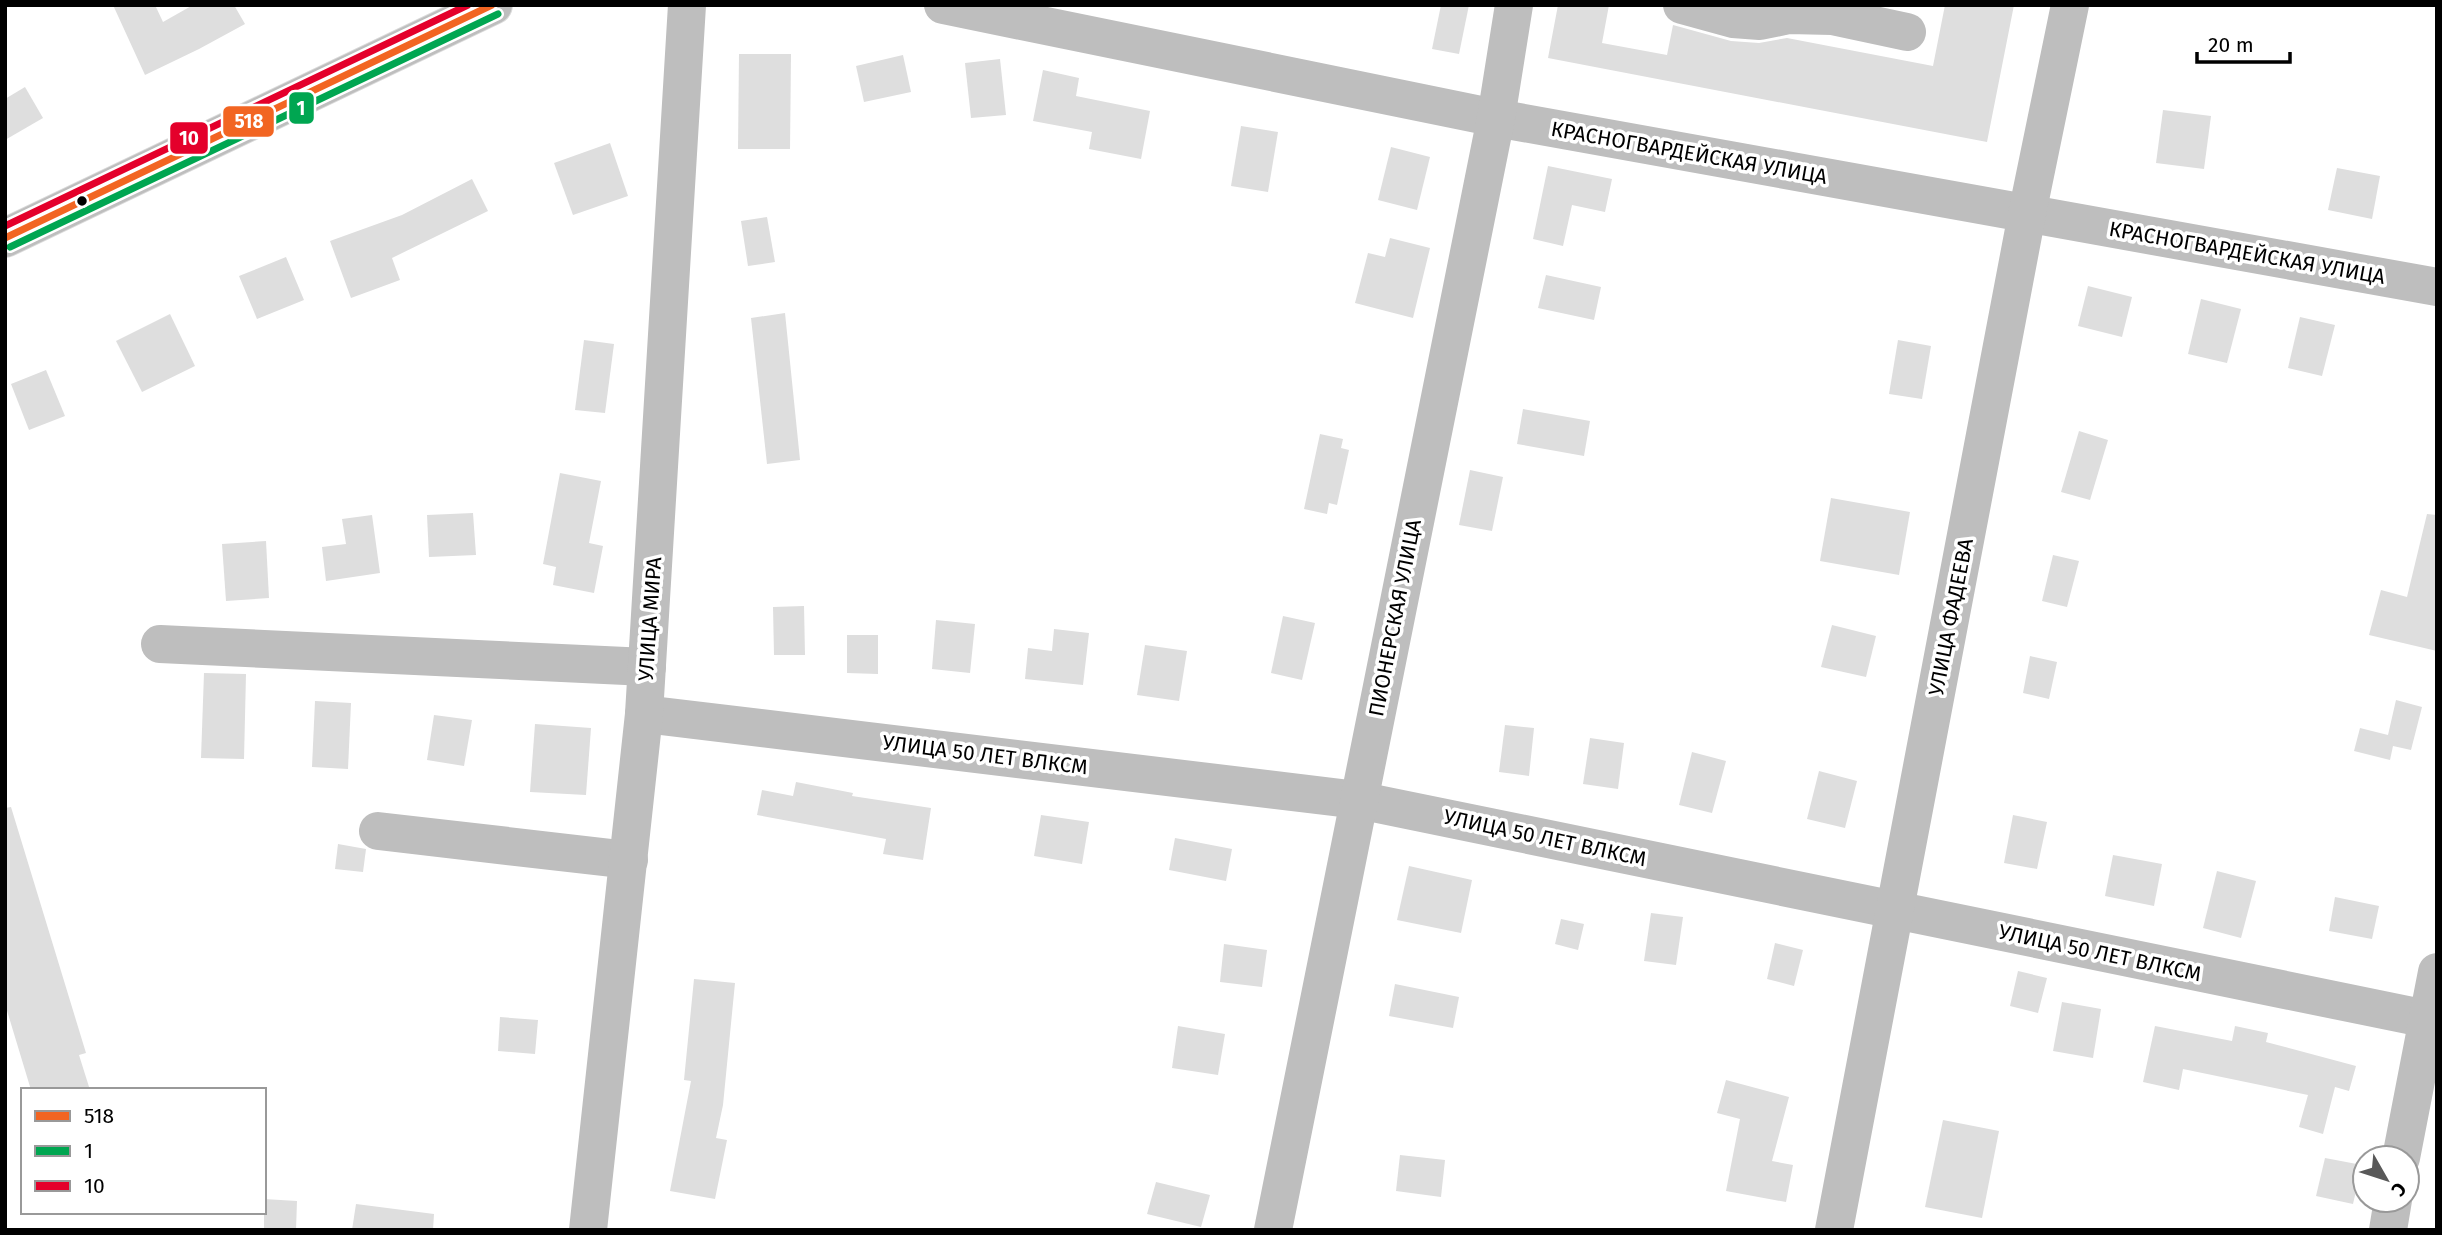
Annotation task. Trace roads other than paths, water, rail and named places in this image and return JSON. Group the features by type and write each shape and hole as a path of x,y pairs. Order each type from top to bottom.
{"street":[{"path":"5,238 493,5"},
{"name":"УЛИЦА МИРА","path":"588,1230 644,714 687,5"},
{"name":"КРАСНОГВАРДЕЙСКАЯ УЛИЦА","path":"943,5 1496,118 2437,287"},
{"name":"ПИОНЕРСКАЯ УЛИЦА","path":"1273,1230 1496,118 1514,5"},
{"path":"1682,5 1733,19 1760,21 1833,11 1907,32"},
{"name":"УЛИЦА ФАДЕЕВА","path":"1834,1230 2027,214 2070,5"},
{"path":"160,645 647,667"},
{"name":"УЛИЦА 50 ЛЕТ ВЛКСМ","path":"644,714 1359,800 2432,1020"},
{"path":"379,831 629,860"},
{"path":"2404,1144 2432,1020 2437,972"}]}
